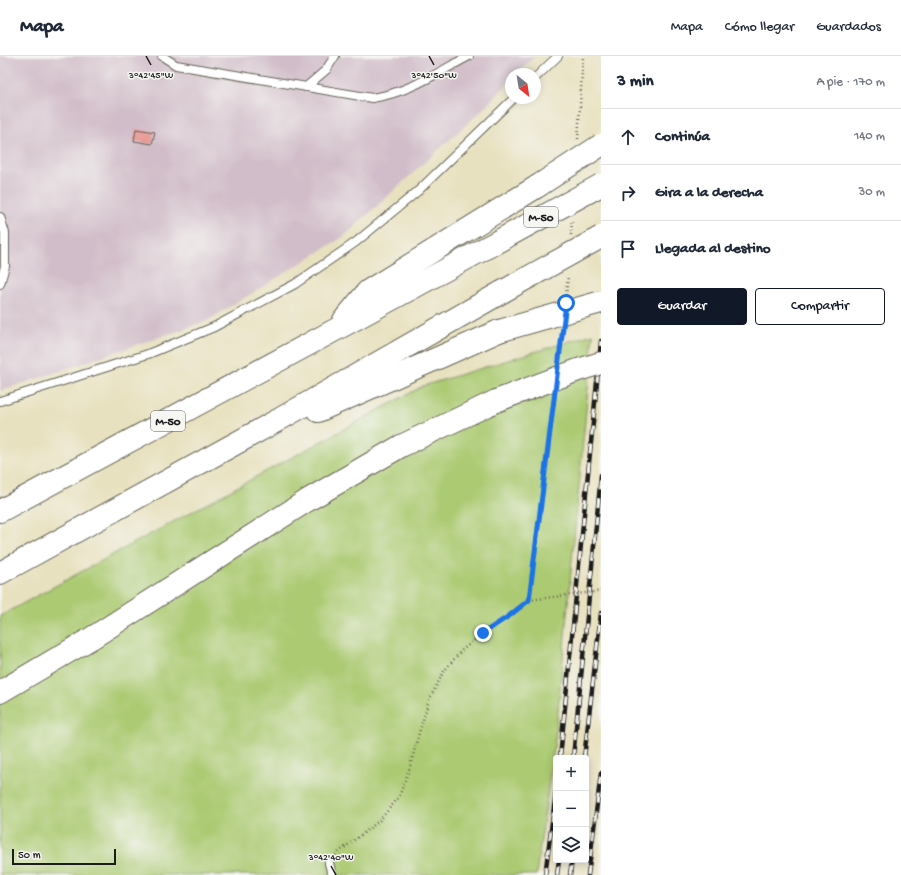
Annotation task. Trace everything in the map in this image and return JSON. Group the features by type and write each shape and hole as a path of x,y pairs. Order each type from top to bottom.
{"highway":[{"path":"335,330 368,291 538,186 601,145"},
{"name":"M-50","path":"0,511 601,185"},
{"path":"0,573 280,419 502,292 601,238"},
{"path":"280,419 320,410 499,331 601,302"},
{"path":"0,692 94,636 308,500 401,446 496,401 578,370 601,363"}],"lane":[{"path":"162,56 176,65 372,98 389,96 404,91 469,56"},
{"path":"306,87 326,70 334,56"},
{"path":"541,72 558,56"},
{"path":"0,401 148,354 214,327 295,284 356,242 418,191 508,104"},
{"path":"0,217 5,233 5,266 0,284"},
{"path":"329,863 332,875"}],"path":[{"path":"577,144 584,56"},
{"path":"570,239 572,215"},
{"path":"566,303 568,271"},
{"path":"558,365 563,326"},
{"path":"529,600 554,397"},
{"path":"329,863 336,853 379,821 399,797 410,767 429,700 444,672 461,651 529,600 601,591"}],"shaded area":[{"path":"0,56 535,56 523,68 505,68 505,86 481,111 343,237 207,321 0,391"}],"green space":[{"path":"593,334 556,733 536,875 0,875 0,616 423,386"}],"building":[{"path":"136,129 155,132 152,144 134,141"}],"railway":[{"path":"560,755 601,341"},
{"path":"573,755 601,475"},
{"path":"584,755 601,613"},
{"path":"588,875 601,773"},
{"path":"545,875 553,815"},
{"path":"557,875 559,863"},
{"path":"570,875 572,863"}],"route":[{"path":"483,633 509,616 529,600 566,303"}]}
